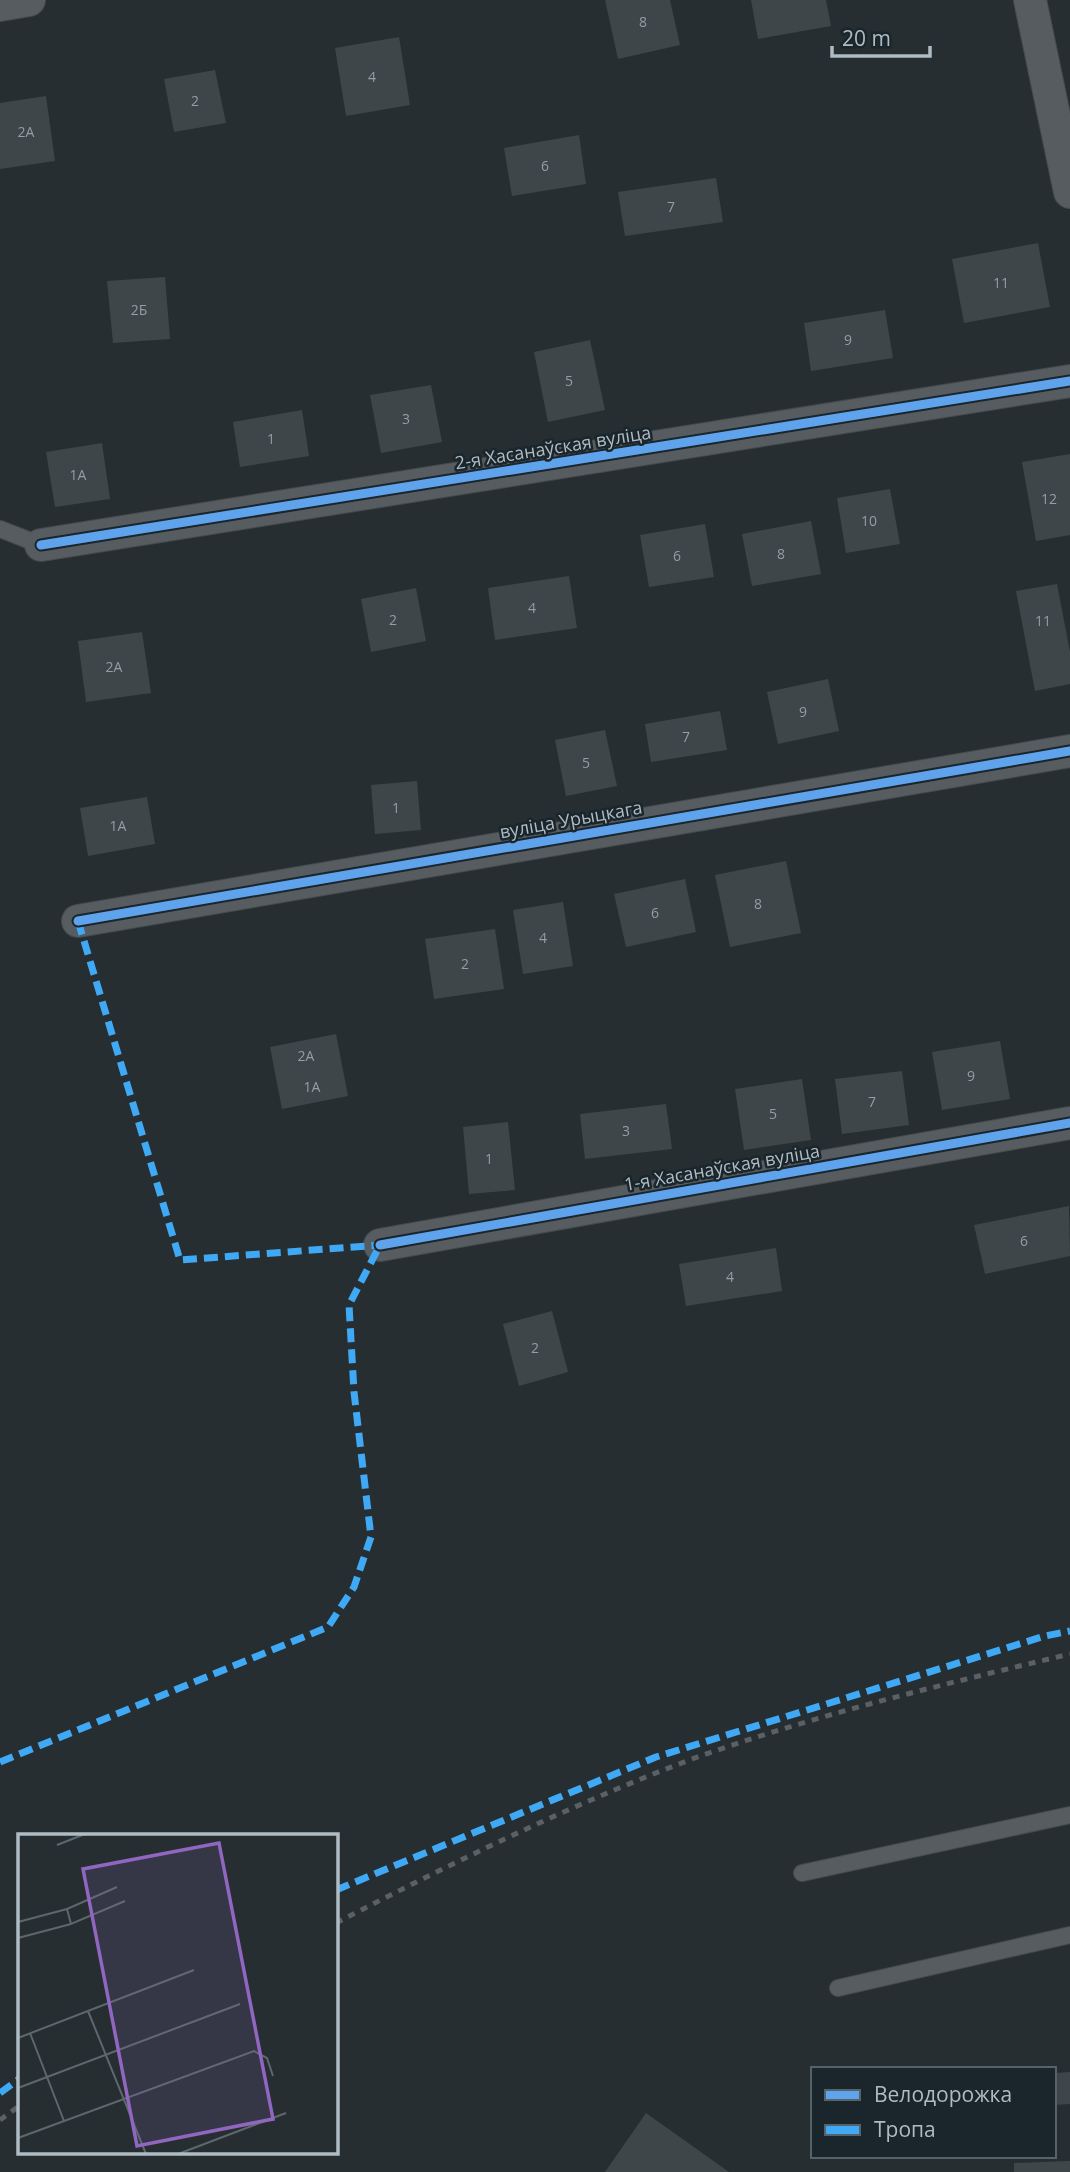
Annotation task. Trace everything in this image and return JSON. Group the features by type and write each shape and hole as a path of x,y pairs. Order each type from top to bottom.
{"street":[{"path":"0,5 29,0"},
{"path":"1030,0 1070,192"},
{"name":"2-я Хасанаўская вуліца","path":"41,545 1070,381"},
{"name":"вуліца Урыцкага","path":"78,921 1070,751"},
{"name":"1-я Хасанаўская вуліца","path":"380,1245 1070,1123"}],"lane":[{"path":"0,529 41,545"},
{"path":"802,1873 1070,1815"},
{"path":"838,1988 1070,1935"}],"building":[{"path":"605,0 670,0 680,45 618,59"},
{"path":"751,0 826,0 831,26 758,39"},
{"path":"399,37 410,105 346,116 335,48"},
{"path":"215,70 226,123 174,132 164,79"},
{"path":"46,96 55,161 0,169 0,103"},
{"path":"579,135 586,184 512,196 504,148"},
{"path":"716,178 723,222 625,236 618,192"},
{"path":"1038,243 1050,307 964,323 952,259"},
{"path":"165,277 170,339 113,343 107,281"},
{"path":"885,310 893,358 811,371 804,323"},
{"path":"590,340 605,410 548,422 534,352"},
{"path":"431,385 442,442 381,453 370,395"},
{"path":"302,410 309,456 240,467 233,422"},
{"path":"102,443 110,499 55,507 46,452"},
{"path":"1070,454 1070,535 1036,541 1022,462"},
{"path":"890,489 900,544 846,553 837,498"},
{"path":"811,521 821,574 752,586 742,534"},
{"path":"705,524 714,577 649,587 640,535"},
{"path":"569,576 577,628 495,640 488,588"},
{"path":"1057,584 1070,652 1070,684 1035,691 1016,591"},
{"path":"416,588 426,641 371,652 361,599"},
{"path":"142,632 151,693 86,702 78,641"},
{"path":"828,679 839,731 778,744 767,692"},
{"path":"720,711 727,750 651,762 645,724"},
{"path":"605,730 617,786 566,796 555,740"},
{"path":"417,781 421,830 375,834 371,785"},
{"path":"147,797 155,844 88,856 80,808"},
{"path":"786,861 801,933 730,947 715,875"},
{"path":"685,879 696,932 626,947 614,894"},
{"path":"563,902 573,966 523,974 513,910"},
{"path":"495,929 504,989 434,999 425,939"},
{"path":"336,1034 348,1096 282,1109 270,1047"},
{"path":"1000,1041 1010,1099 942,1110 932,1052"},
{"path":"902,1071 909,1125 842,1134 835,1079"},
{"path":"802,1079 811,1140 744,1150 735,1089"},
{"path":"666,1104 672,1149 585,1159 580,1114"},
{"path":"508,1122 515,1190 469,1194 463,1127"},
{"path":"1069,1206 1070,1256 985,1274 974,1225"},
{"path":"776,1248 782,1291 686,1306 679,1264"},
{"path":"552,1311 568,1372 519,1386 503,1324"},
{"path":"1070,2072 1070,2104 1056,2105 1056,2073"},
{"path":"646,2113 729,2172 605,2172"},
{"path":"1070,2161 1070,2172 1014,2172 1014,2163"}],"railway":[{"path":"338,1922 512,1836 692,1759 832,1714 1070,1654"},
{"path":"0,2120 18,2107"}],"marked path":[{"path":"78,921 180,1260 380,1245"},
{"path":"0,1762 328,1627 354,1587 371,1537 354,1392 349,1305 380,1245"},
{"path":"338,1889 656,1757 1045,1636 1070,1631"},
{"path":"0,2093 18,2080"}],"cycle path":[{"path":"41,545 1070,381"},
{"path":"78,921 1070,751"},
{"path":"380,1245 1070,1123"}]}
